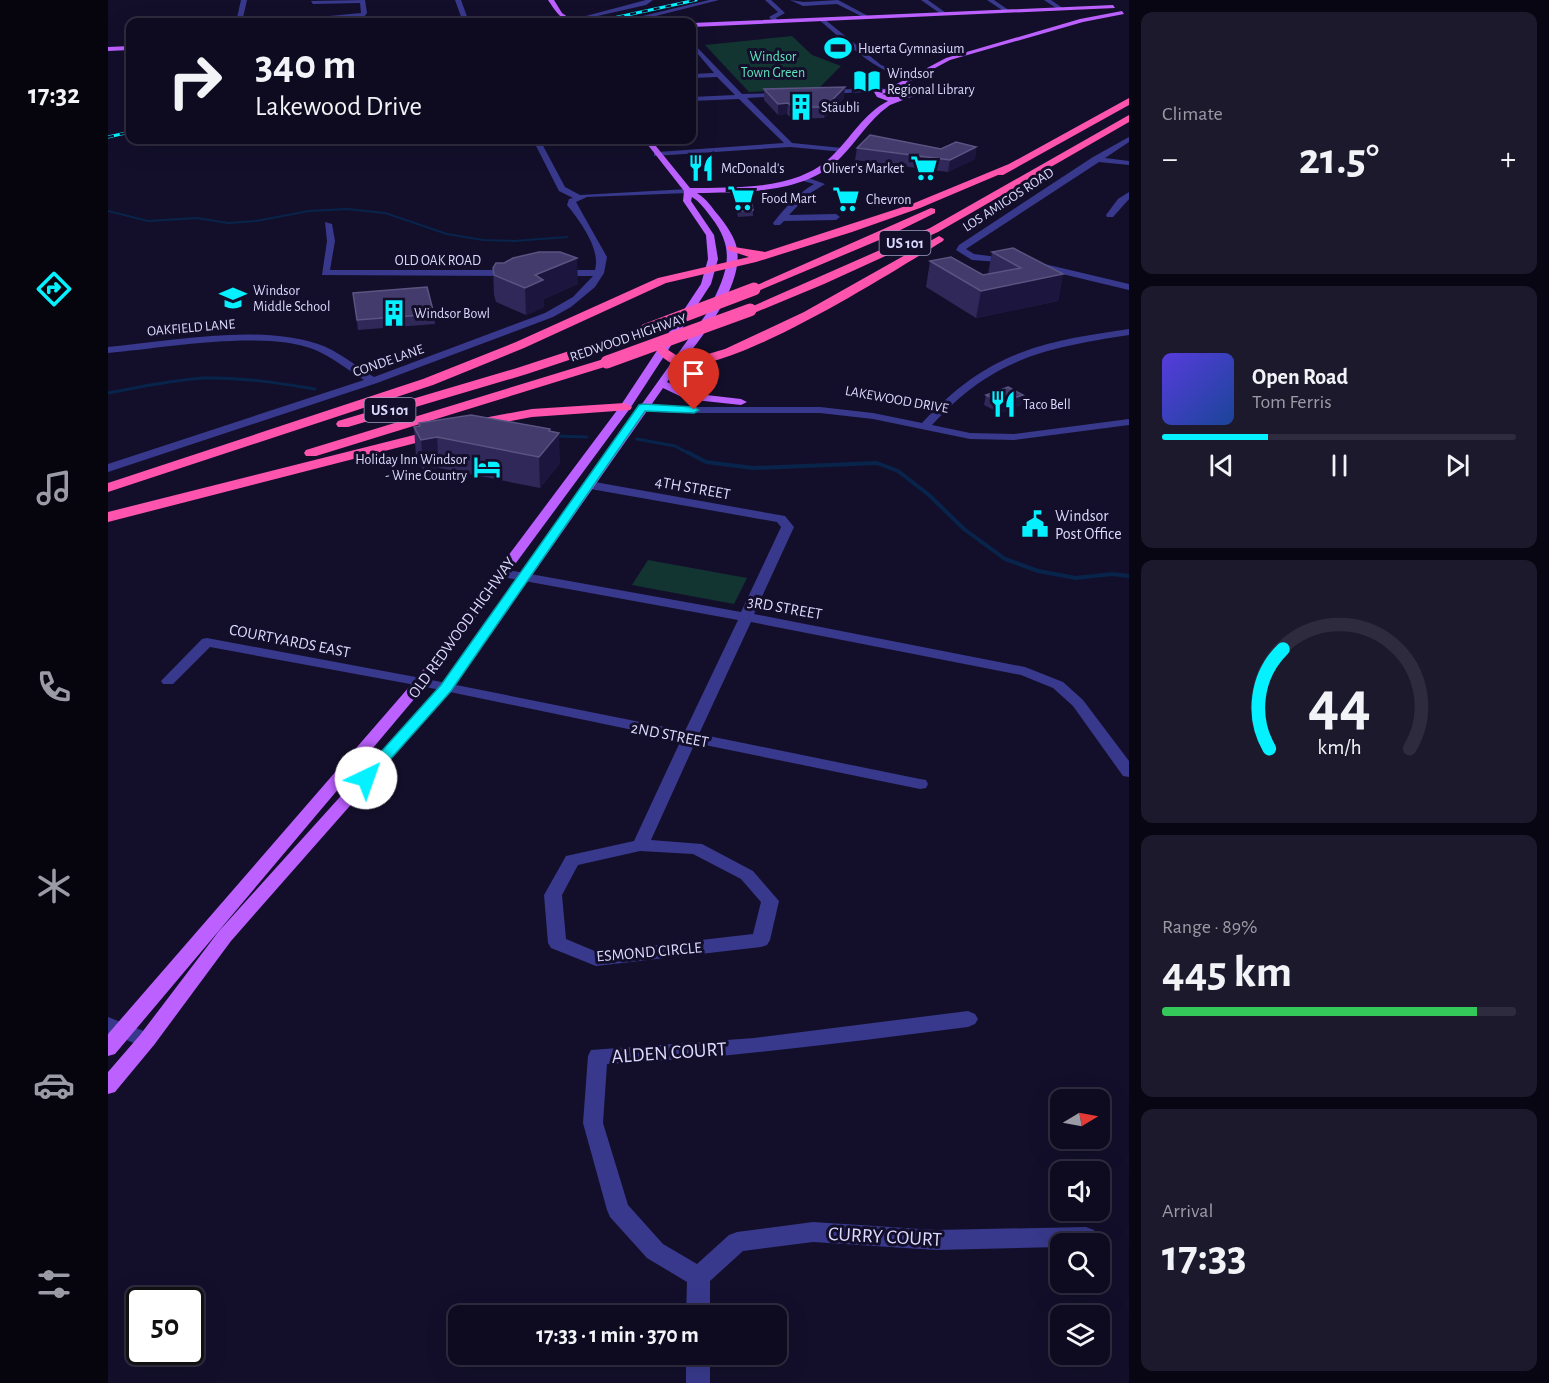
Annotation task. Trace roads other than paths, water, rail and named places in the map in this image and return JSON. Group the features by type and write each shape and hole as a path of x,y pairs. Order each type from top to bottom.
{"highway":[{"name":"REDWOOD HIGHWAY","path":"108,490 449,393 646,330 754,290 880,236 1129,100"},
{"name":"REDWOOD HIGHWAY","path":"108,515 608,362 750,310 820,282 934,230 1129,118"},
{"path":"108,490 421,385 520,345 662,280 775,253 916,206 1009,167"},
{"path":"663,350 677,361 706,359 801,319 852,292 982,213 1032,174"},
{"path":"732,248 748,254 775,253"},
{"path":"108,515 455,428 532,413 625,407"}],"main road":[{"path":"551,0 565,18"},
{"path":"696,25 1129,7"},
{"path":"1101,15 1112,9 1127,13"},
{"path":"883,92 948,59 1101,15 1127,13"},
{"path":"108,49 126,48"},
{"path":"650,144 688,191 758,186 803,178 828,164 878,111 890,102 911,96 909,92 913,78"},
{"path":"883,92 909,92"},
{"path":"883,92 898,99"},
{"path":"878,111 883,92"},
{"name":"OLD REDWOOD HIGHWAY","path":"108,1048 116,1028 421,682 625,407 706,284 713,259 710,235 687,201 688,191 702,200 723,227 732,248 732,265 723,294 712,313 446,688 225,936 147,1040 108,1086"},
{"path":"661,383 686,396 741,402"},
{"path":"625,407 643,408"}],"street":[{"path":"240,18 244,0"},
{"path":"458,0 465,18"},
{"path":"580,18 646,3 650,0"},
{"path":"641,18 716,0"},
{"path":"768,0 782,12 772,17 776,21"},
{"path":"793,0 799,4 836,1 867,17"},
{"path":"924,0 943,13"},
{"path":"990,0 1007,11"},
{"path":"1047,0 1061,9"},
{"path":"314,2 362,1 364,13 362,16 333,18"},
{"path":"821,19 879,66 913,78"},
{"path":"696,54 742,96 790,145"},
{"path":"696,76 718,75"},
{"path":"813,92 848,90 883,92"},
{"path":"696,99 792,93"},
{"name":"LOS AMIGOS ROAD","path":"1129,139 962,247 961,250 972,257 1022,262 1129,287"},
{"path":"538,144 562,189 578,197 688,191"},
{"path":"657,154 790,145 842,150"},
{"path":"1096,159 1129,163"},
{"path":"803,178 821,184 808,191 779,221 836,216"},
{"path":"785,182 808,191"},
{"path":"579,213 580,205 591,199 629,194"},
{"path":"1110,215 1129,195"},
{"path":"543,273 600,273 602,257 579,213 571,205 572,201 578,197"},
{"name":"OLD OAK ROAD","path":"328,224 331,241 325,273 520,273"},
{"path":"1089,269 1129,278"},
{"name":"CONDE LANE","path":"108,468 374,381 549,315 571,304 591,288 600,273"},
{"path":"928,423 967,384 1000,364 1051,347 1129,332"},
{"name":"OAKFIELD LANE","path":"108,350 250,337 276,338 317,347 374,381"},
{"name":"LAKEWOOD DRIVE","path":"643,408 659,407 671,403 836,404 887,410 969,436 1014,437 1129,422"},
{"name":"LAKEWOOD DRIVE","path":"659,407 670,410 820,410 992,428 1033,426 1129,411"},
{"name":"4TH STREET","path":"589,485 781,519 788,527 746,618"},
{"name":"3RD STREET","path":"503,573 1025,670 1058,684 1078,703 1129,772"},
{"path":"640,845 746,618"},
{"name":"COURTYARDS EAST","path":"168,681 207,642 421,682"},
{"name":"2ND STREET","path":"421,682 920,784"},
{"name":"ESMOND CIRCLE","path":"640,845 696,848 747,876 770,901 761,940 596,959 558,943 553,895 572,860 640,845"},
{"name":"ALDEN COURT","path":"699,1276 655,1251 618,1210 593,1124 598,1056 724,1049 968,1019"},
{"path":"116,1028 147,1040"},
{"name":"CURRY COURT","path":"699,1276 737,1242 813,1232 936,1240 1050,1238"},
{"path":"698,1305 699,1276"},
{"path":"698,1365 698,1383"}],"waterway":[{"path":"108,211 148,221 197,218 228,223 256,221 309,211 347,209 385,213 447,234 483,240 514,241 567,237"},
{"path":"108,393 204,378 246,379 315,389"},
{"path":"554,436 587,437"},
{"path":"637,439 675,446 690,454"},
{"path":"687,452 706,462 753,468 877,463 898,471 929,495 964,529 1005,559 1038,571 1076,578 1112,574 1129,576"}],"railway":[{"path":"613,18 696,0"},
{"path":"108,137 126,133"}],"place":[{"name":"Huerta Gymnasium","path":"838,48"},
{"name":"Windsor Regional Library","path":"867,81"},
{"name":"Stäubli","path":"801,107"},
{"name":"McDonald's","path":"701,168"},
{"name":"Oliver's Market","path":"924,168"},
{"name":"Food Mart","path":"741,198"},
{"name":"Chevron","path":"846,199"},
{"name":"Windsor Middle School","path":"233,298"},
{"name":"Windsor Bowl","path":"394,313"},
{"name":"Taco Bell","path":"1003,404"},
{"name":"Holiday Inn Windsor - Wine Country","path":"487,467"},
{"name":"Windsor Post Office","path":"1035,524"}],"park label":[{"name":"Windsor Town Green","path":"773,64"}]}
